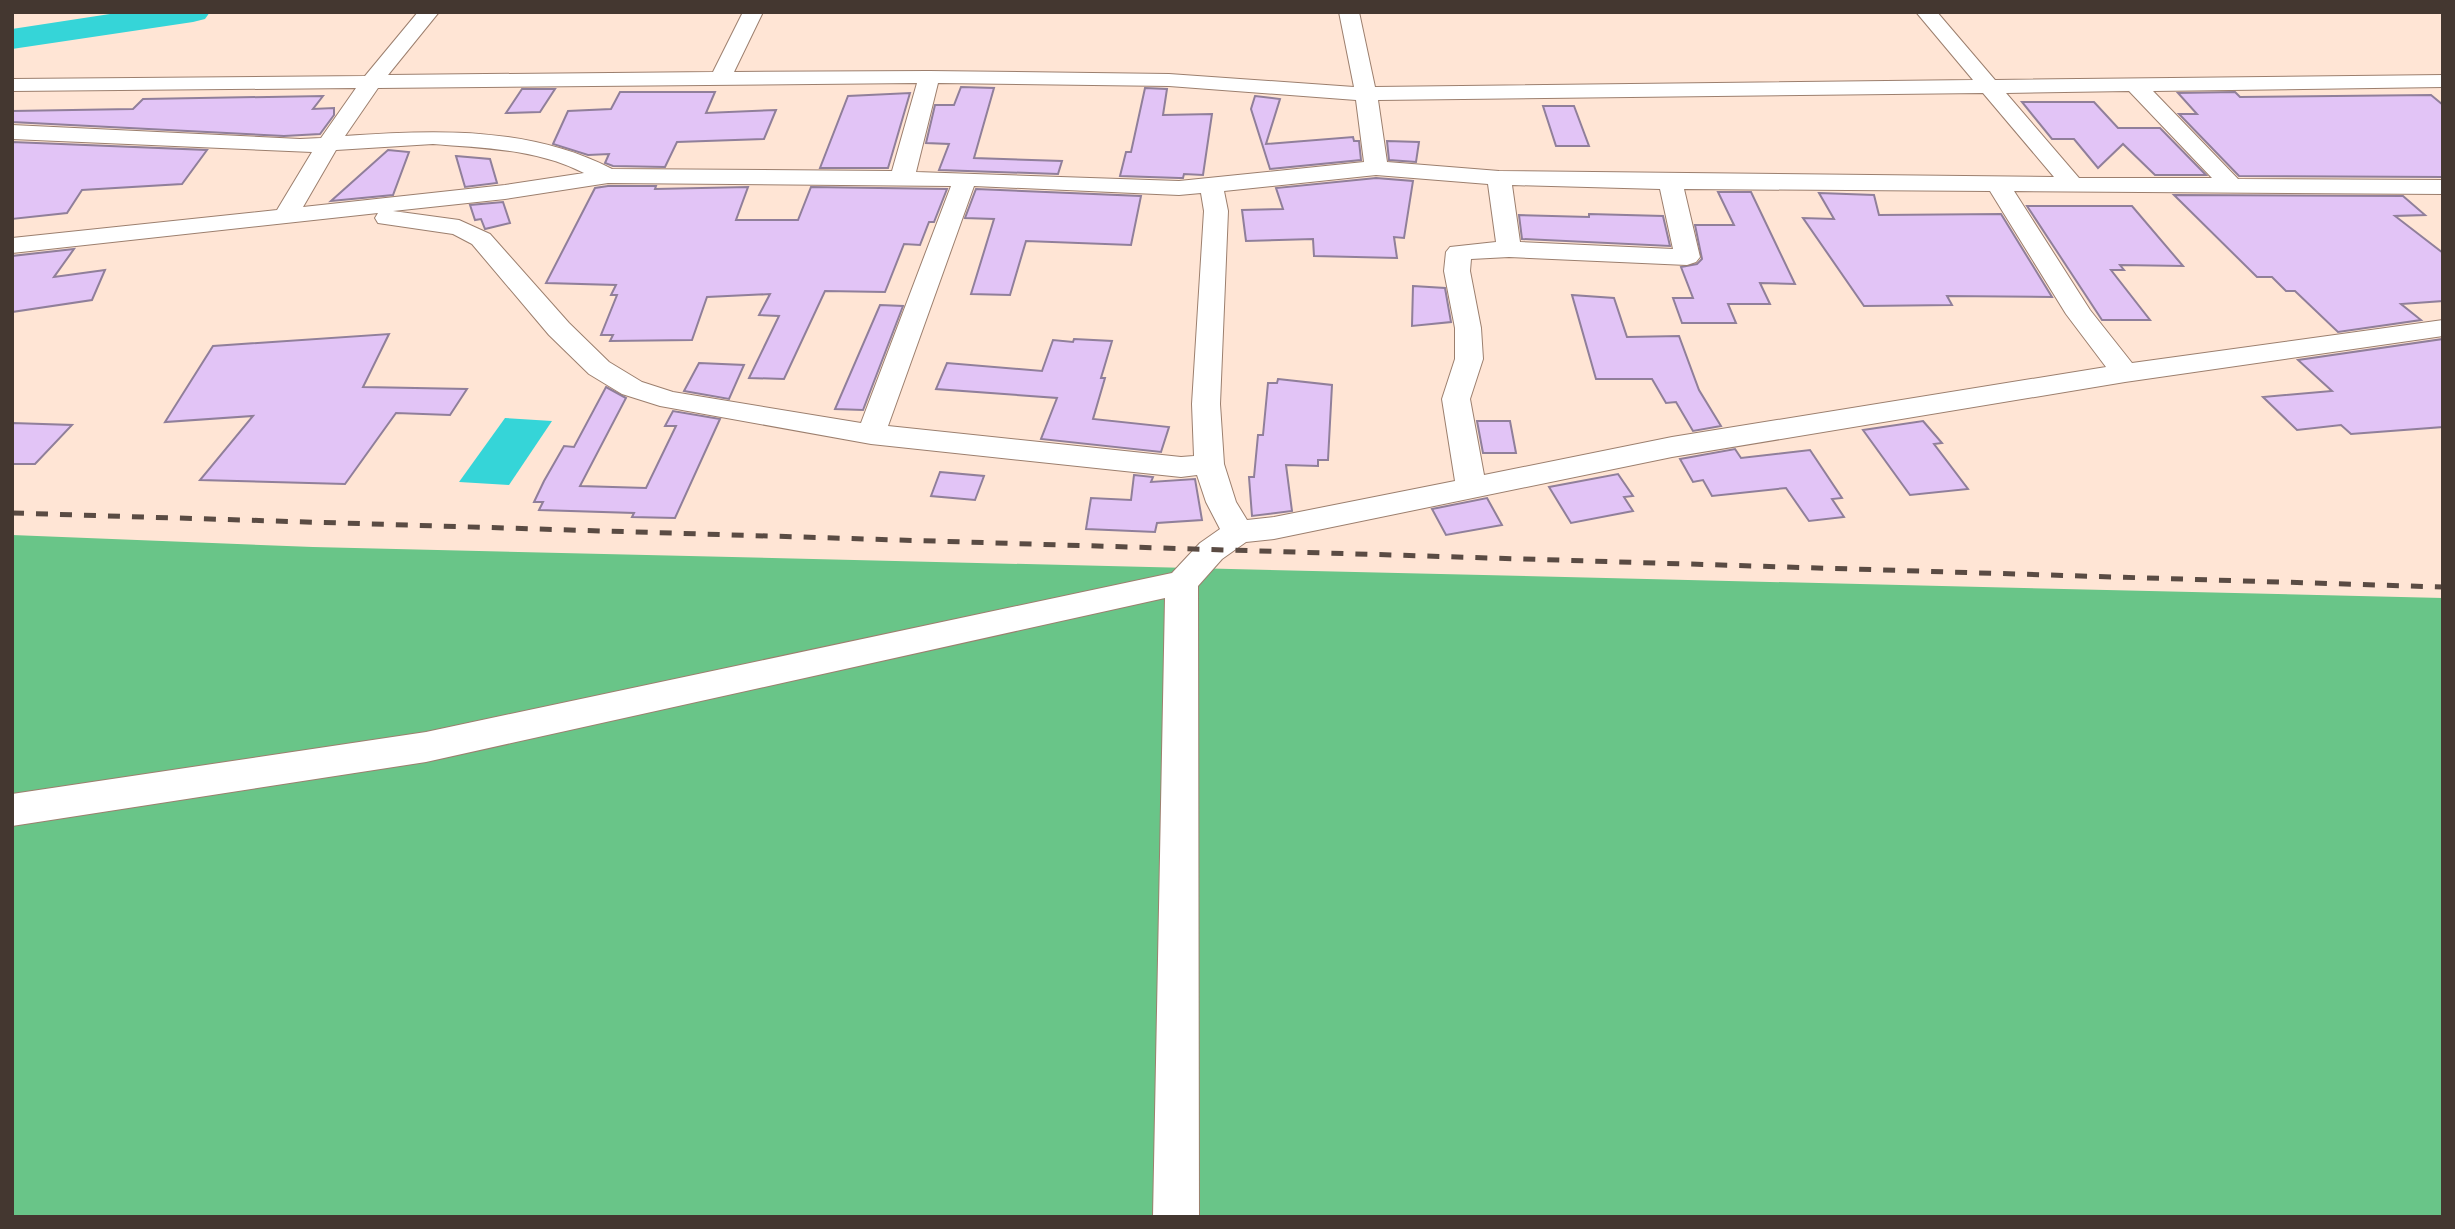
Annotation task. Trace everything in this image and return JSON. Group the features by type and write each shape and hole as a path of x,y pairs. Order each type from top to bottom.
{"street":[{"path":"285,216 327,146 372,82 429,12"},
{"path":"721,78 753,12"},
{"path":"1349,12 1366,94 1376,168"},
{"path":"1926,12 2072,184"},
{"path":"12,85 929,77 1169,80 1366,94 2443,82"},
{"path":"902,179 929,77"},
{"path":"2135,85 2231,185"},
{"path":"12,132 327,146 433,138 513,144 579,161 608,176"},
{"path":"12,246 505,192 608,176 965,180 1179,188 1376,168 1499,178 1670,182 2443,187"},
{"path":"1499,178 1509,249"},
{"path":"871,434 965,180"},
{"path":"1471,488 1456,399 1469,359 1468,328 1457,271 1459,252 1509,249 1687,257 1670,182"},
{"path":"1997,184 2079,314 2125,373"},
{"path":"1211,185 1216,211 1206,404 1209,464 1221,502 1238,532"},
{"path":"347,209 374,217 459,227 481,239 559,329 599,368 632,388 670,400 871,434 1181,467 1209,464"},
{"path":"12,810 426,747 1182,583 1211,551 1238,532 1274,528 1672,447 2125,373 2443,328"},
{"path":"1177,1217 1182,583"}],"green space":[{"path":"12,535 313,547 2443,598 2443,1217 12,1217"}],"water":[{"path":"505,418 552,421 509,485 459,482"}],"building":[{"path":"961,87 994,88 974,158 1062,161 1058,174 939,170 949,144 926,143 935,105 954,105"},
{"path":"1145,88 1167,89 1163,115 1212,114 1203,175 1184,174 1183,178 1120,176 1126,152 1131,152"},
{"path":"522,89 555,89 540,112 506,113"},
{"path":"620,92 715,92 706,113 776,110 764,139 677,142 665,167 613,166 605,163 609,154 588,155 553,144 568,111 611,109"},
{"path":"2235,92 2240,97 2431,95 2443,105 2443,177 2239,176 2179,114 2197,114 2178,93"},
{"path":"910,93 888,168 820,168 848,96"},
{"path":"323,96 313,109 334,108 334,115 320,134 284,136 12,122 12,111 133,109 143,99"},
{"path":"1255,96 1280,99 1266,144 1353,137 1354,141 1359,141 1361,160 1270,169 1251,109"},
{"path":"2022,102 2094,102 2118,128 2160,128 2206,175 2155,175 2123,144 2098,168 2074,139 2052,139"},
{"path":"1543,106 1574,106 1589,146 1556,146"},
{"path":"1387,141 1419,142 1416,162 1389,160"},
{"path":"12,142 207,150 182,184 82,190 67,213 12,219"},
{"path":"388,150 409,152 393,195 331,201"},
{"path":"456,156 490,159 497,183 465,187"},
{"path":"1376,178 1413,181 1404,238 1394,237 1397,258 1314,256 1313,239 1246,241 1242,210 1283,209 1276,188"},
{"path":"656,186 655,189 748,187 736,220 798,220 811,187 947,189 934,222 929,222 920,245 904,244 885,292 825,291 784,379 749,378 779,316 759,315 770,294 707,297 692,340 610,341 613,335 601,335 617,295 611,295 616,285 546,283 595,188"},
{"path":"976,189 1141,196 1131,245 1026,241 1010,295 971,294 994,219 965,218"},
{"path":"1718,192 1751,192 1795,284 1760,283 1770,304 1728,304 1736,323 1682,323 1673,298 1693,298 1681,267 1697,264 1702,259 1695,225 1734,225"},
{"path":"1819,193 1874,195 1879,215 2001,214 2052,297 1947,296 1952,305 1864,306 1803,218 1834,219"},
{"path":"2174,195 2403,196 2425,215 2395,216 2443,253 2443,301 2401,304 2421,320 2338,332 2295,291 2286,291 2272,277 2257,277"},
{"path":"503,202 510,223 485,229 481,219 475,220 470,205"},
{"path":"2027,206 2132,206 2183,266 2120,265 2124,270 2111,270 2150,320 2102,320"},
{"path":"1589,214 1663,216 1670,246 1522,239 1519,215 1589,217"},
{"path":"74,249 54,277 105,270 92,300 12,312 12,256"},
{"path":"1413,286 1445,288 1451,322 1412,326"},
{"path":"1572,295 1614,298 1627,337 1679,336 1699,390 1721,426 1693,431 1676,402 1666,403 1652,379 1596,379"},
{"path":"880,305 903,306 863,410 835,409"},
{"path":"389,334 363,387 467,389 450,415 396,413 345,484 200,480 253,416 165,422 213,346"},
{"path":"1074,339 1112,341 1093,419 1169,427 1161,452 1041,439 1057,398 936,389 947,363 1042,371 1053,340 1073,342"},
{"path":"2443,339 2443,427 2351,434 2341,425 2297,430 2263,397 2332,391 2298,360"},
{"path":"699,363 744,365 729,399 684,391"},
{"path":"1278,379 1332,385 1328,460 1318,460 1318,466 1286,465 1292,511 1252,516 1249,477 1254,477 1258,435 1263,435 1268,383 1277,383"},
{"path":"606,387 626,398 580,486 646,488 676,426 665,426 673,411 720,419 675,518 632,517 634,513 539,510 543,502 534,502 564,446 574,447"},
{"path":"1477,421 1510,421 1516,453 1483,453"},
{"path":"1923,421 1942,443 1934,444 1968,489 1910,495 1863,430"},
{"path":"12,423 72,425 35,464 12,464"},
{"path":"1735,449 1741,458 1810,450 1842,498 1832,499 1844,517 1809,521 1786,488 1712,496 1703,480 1693,482 1680,459"},
{"path":"940,472 984,476 975,500 931,496"},
{"path":"1618,474 1633,496 1624,497 1633,511 1571,523 1549,487"},
{"path":"1134,475 1153,477 1151,482 1195,479 1202,520 1157,523 1155,532 1086,529 1091,498 1131,500"},
{"path":"1487,498 1502,525 1446,535 1432,509"}],"waterway":[{"path":"12,39 193,12"}],"railway":[{"path":"12,513 2443,587"}]}
